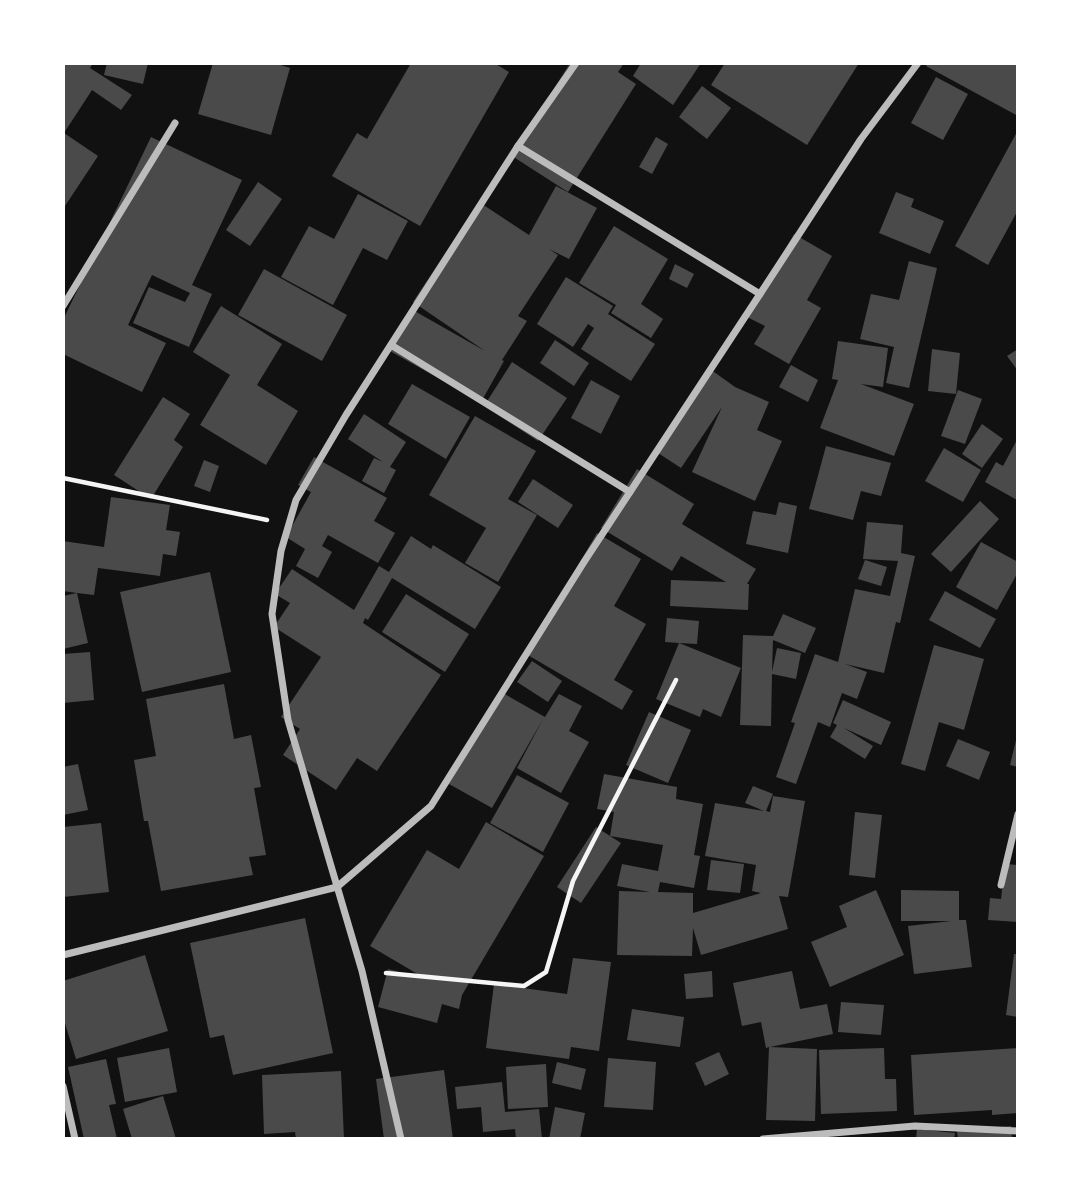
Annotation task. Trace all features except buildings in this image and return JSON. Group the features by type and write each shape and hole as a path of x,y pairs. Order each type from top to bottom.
{"street":[{"path":"401,1139 362,971 288,720 272,614 281,551 296,500 346,415 518,146 576,63"},
{"path":"63,955 337,887 431,806 630,492 861,139 918,63"},
{"path":"63,306 175,123"},
{"path":"518,146 760,294"},
{"path":"391,345 630,492"},
{"path":"1001,885 1018,814"},
{"path":"63,1086 75,1139"},
{"path":"763,1139 915,1126 1018,1131"}],"path":[{"path":"63,478 289,525"},
{"path":"362,971 524,986 546,972 573,881 676,680"}]}
